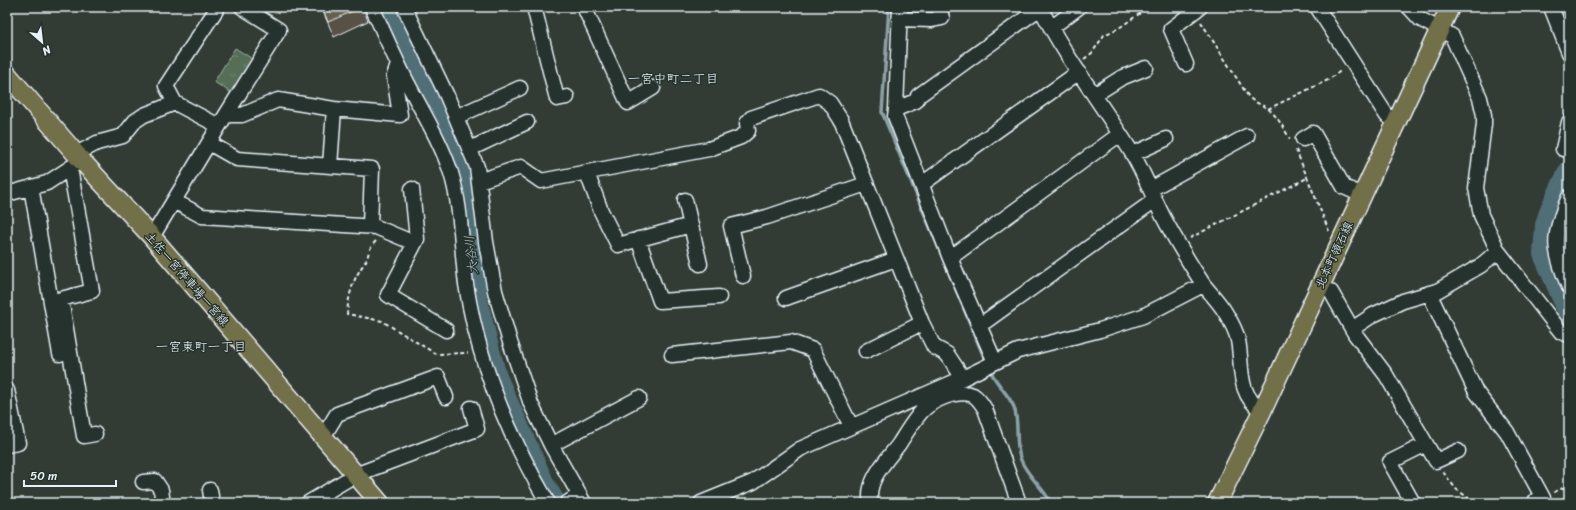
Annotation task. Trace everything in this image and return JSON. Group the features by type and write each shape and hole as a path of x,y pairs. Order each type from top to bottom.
{"main road":[{"name":"北本町領石線","path":"1217,503 1262,411 1450,7"},
{"name":"土佐一宮停車場一宮線","path":"7,74 76,161 152,238 380,503"}],"street":[{"path":"218,7 166,86 176,103 222,120 242,115 278,100 334,109 400,116 394,76 398,65"},
{"path":"152,238 210,143 222,120 279,30 242,7"},
{"path":"372,7 398,65 444,154 457,201 466,284 472,317 492,388 514,441 548,503"},
{"path":"404,7 456,117 477,167 486,242 495,291 510,342 532,404 551,445 581,499 567,503"},
{"path":"534,7 557,99 567,97"},
{"path":"584,7 628,103 653,88"},
{"path":"939,7 942,18 932,20 900,13 895,116 950,258 978,324 991,364"},
{"path":"896,109 916,101 918,96 957,66 1040,7 1050,28 1133,154 1178,244 1204,285 1226,313 1235,332 1240,372 1246,393 1252,404 1262,411"},
{"path":"1050,28 1079,7"},
{"path":"1316,7 1387,116 1397,120"},
{"path":"1409,7 1420,19 1440,28 1452,36 1481,104 1484,124 1476,188 1481,214 1498,251 1565,334"},
{"path":"1550,7 1569,53"},
{"path":"1186,64 1171,30 1198,9"},
{"path":"1094,95 1121,78 1146,68"},
{"path":"922,184 1077,69"},
{"path":"456,117 520,88"},
{"path":"479,181 521,167 541,180 587,173 710,148 741,137 748,131 747,123 751,118 819,95 830,103 841,120 922,323 934,347 946,354 963,378"},
{"path":"7,194 47,183 97,143 123,136 135,121 144,115 176,103"},
{"path":"330,166 334,109"},
{"path":"470,149 527,122"},
{"path":"1563,149 1569,122"},
{"path":"1296,142 1313,133 1344,187 1362,195"},
{"path":"950,258 1120,134"},
{"path":"978,324 986,321 1153,194 1247,136"},
{"path":"1133,154 1166,139"},
{"path":"210,143 237,159 372,169 370,226"},
{"path":"76,161 92,291 61,298 84,436 95,434"},
{"path":"587,173 601,211 618,245 691,225"},
{"path":"743,276 731,226 767,217 866,184"},
{"path":"31,188 76,443"},
{"path":"412,189 417,239 388,296 446,330"},
{"path":"1569,197 1556,227 1555,243 1562,270 1569,286"},
{"path":"685,200 700,264"},
{"path":"174,201 202,216 370,226 376,227 414,243"},
{"path":"1562,270 1568,265 1565,232"},
{"path":"638,239 660,301 719,297"},
{"path":"1352,329 1379,312 1403,301 1429,292 1437,291 1480,266 1498,251"},
{"path":"786,298 896,259"},
{"path":"700,503 753,482 800,449 963,378 1018,350 1100,330 1143,316 1204,285"},
{"path":"1320,286 1331,292 1352,329 1386,375 1436,461 1453,451 1458,451"},
{"path":"1429,292 1476,392 1507,432 1543,498 1536,500 1535,503"},
{"path":"866,351 922,323"},
{"path":"672,355 791,342 813,350 850,426"},
{"path":"323,437 337,414 438,377 446,397"},
{"path":"7,390 18,443 7,445"},
{"path":"872,503 871,489 876,476 922,411 940,399 952,394 972,395 979,400 985,409 1019,503"},
{"path":"551,445 639,398"},
{"path":"308,503 355,475 476,429 471,408"},
{"path":"1413,503 1390,462 1426,444"},
{"path":"143,482 155,481 161,490 163,503"}],"path":[{"path":"1077,69 1092,53 1104,35 1119,28 1149,7"},
{"path":"1198,9 1248,96 1268,109 1296,142 1307,178 1331,237 1339,245"},
{"path":"1268,109 1328,80 1352,62"},
{"path":"1178,244 1307,178"},
{"path":"1436,461 1456,489 1475,503"},
{"path":"1562,487 1569,485"}],"green space":[{"path":"235,48 256,61 235,95 214,82"}],"building":[{"path":"322,7 362,7 328,22"}],"waterway":[{"name":"大谷川","path":"388,7 416,73 459,160 462,170 475,293 496,377 544,485 553,500"},
{"path":"889,7 882,112 986,362"},
{"path":"1562,7 1569,25"},
{"path":"1569,172 1551,209 1546,225 1544,254 1569,312"},
{"path":"989,368 1014,407 1017,420 1018,447 1021,460 1027,471 1051,503"}],"district":[{"name":"一宮中町二丁目","path":"673,78"},
{"name":"一宮東町一丁目","path":"201,346"}]}
